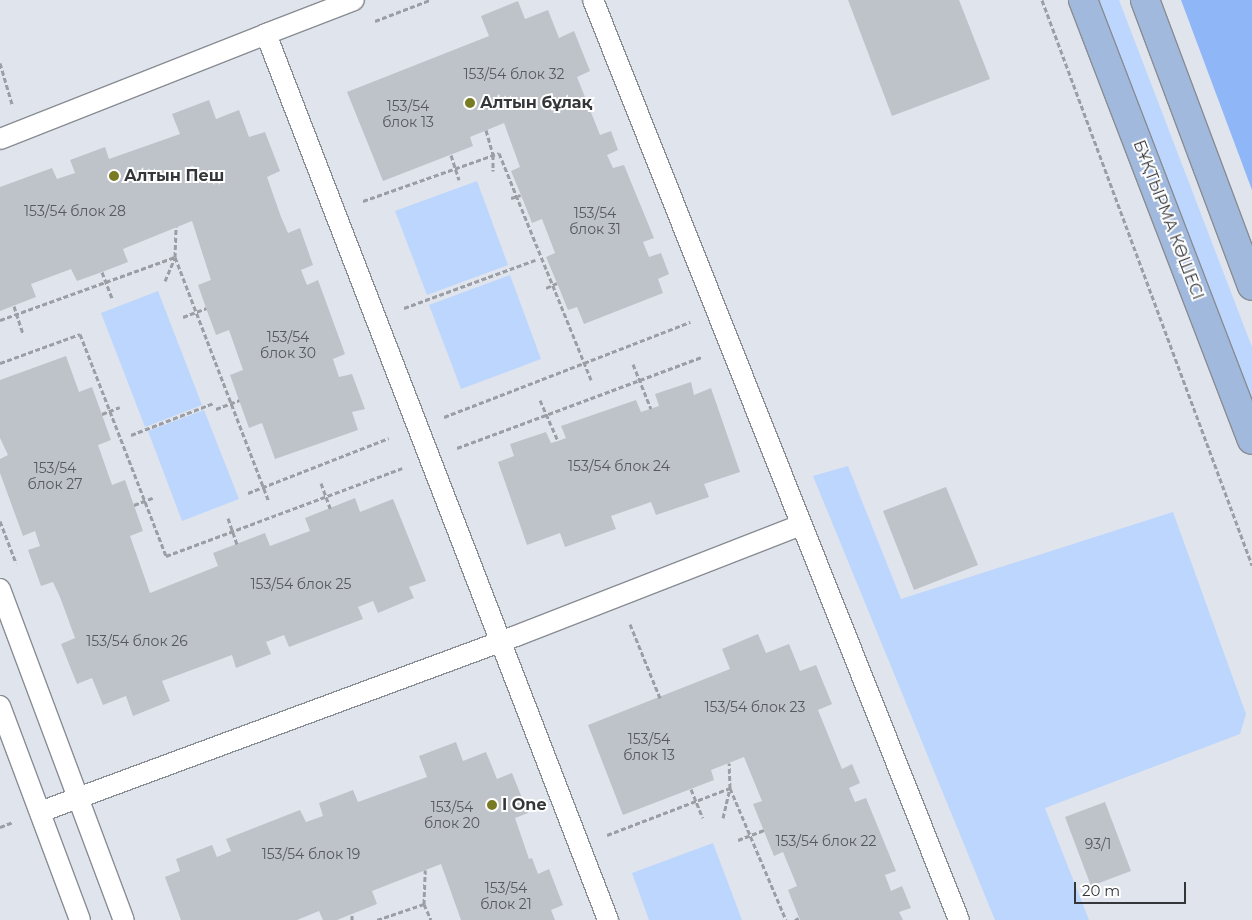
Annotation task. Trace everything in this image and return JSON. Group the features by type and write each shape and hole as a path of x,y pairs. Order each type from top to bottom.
{"main road":[{"name":"БҰҚТЫРМА КӨШЕСІ","path":"1084,0 1252,440"},
{"path":"1145,0 1252,286"}],"lane":[{"path":"0,139 354,0"},
{"path":"593,0 800,525 959,920"},
{"path":"266,34 608,920"},
{"path":"40,812 500,641 800,525"},
{"path":"0,589 124,920"},
{"path":"0,706 80,920"}],"path":[{"path":"1042,0 1252,565"},
{"path":"0,63 21,131"},
{"path":"486,130 493,155 493,171"},
{"path":"334,211 499,153 555,284 591,380"},
{"path":"451,155 459,180"},
{"path":"511,198 518,195"},
{"path":"165,281 175,257 176,227"},
{"path":"0,320 175,257"},
{"path":"175,257 269,502"},
{"path":"376,319 535,260"},
{"path":"102,272 112,298"},
{"path":"546,288 555,284"},
{"path":"14,306 23,333"},
{"path":"182,317 206,308"},
{"path":"248,493 716,311"},
{"path":"0,363 80,334 166,556 730,346"},
{"path":"634,364 651,409"},
{"path":"216,409 239,400"},
{"path":"540,400 558,441"},
{"path":"131,435 214,403"},
{"path":"102,414 120,407"},
{"path":"321,483 330,508"},
{"path":"134,504 155,496"},
{"path":"228,518 237,544"},
{"path":"626,616 660,698"},
{"path":"723,818 730,788 729,763"},
{"path":"579,846 730,788"},
{"path":"730,788 786,920"},
{"path":"691,789 703,818"},
{"path":"738,840 764,830"},
{"path":"425,870 424,904 431,920"},
{"path":"377,920 424,904"},
{"path":"352,914 352,920"},
{"path":"795,920 800,918"}],"shaded area":[{"path":"1092,0 1119,0 1252,347 1252,418"},
{"path":"1181,0 1252,0 1252,190"},
{"path":"477,181 508,265 427,295 395,211"},
{"path":"510,275 541,359 461,389 429,305"},
{"path":"158,291 202,405 145,427 101,313"},
{"path":"204,410 239,499 182,521 148,431"},
{"path":"848,466 901,599 1173,512 1246,714 1240,734 1045,808 1089,920 995,920 813,476"},
{"path":"713,843 742,920 649,920 632,873"}],"building":[{"path":"848,0 959,0 990,79 892,116"},
{"path":"518,1 525,19 548,10 559,38 574,31 590,71 577,77 600,135 611,131 618,150 607,155 613,168 624,165 654,238 643,242 649,257 661,253 669,274 658,279 663,293 584,324 577,307 568,310 546,257 555,253 542,219 532,223 511,171 520,167 504,123 470,137 473,146 383,181 347,92 489,36 481,16"},
{"path":"209,100 216,119 239,110 249,137 265,132 280,171 267,177 281,217 288,233 300,228 313,265 301,270 307,285 318,280 345,354 333,359 339,377 352,374 365,409 352,412 358,430 275,459 262,423 249,428 230,375 243,370 229,330 216,335 206,308 198,285 211,280 192,221 123,249 128,262 77,281 71,269 31,284 36,297 0,311 0,187 52,168 57,179 75,173 70,160 105,147 109,159 180,134 172,114"},
{"path":"66,356 79,392 92,387 111,440 98,445 112,485 125,480 143,531 130,536 150,593 218,566 213,553 265,533 270,546 310,531 305,518 355,498 360,512 393,499 426,581 409,587 414,598 378,613 373,601 358,607 363,619 289,647 284,635 266,642 271,654 236,668 232,655 162,681 170,701 133,716 126,696 103,705 92,678 77,684 61,644 75,638 53,582 41,586 28,550 40,546 35,531 23,536 0,473 0,459 8,455 0,438 0,380"},
{"path":"691,382 694,395 711,388 740,472 704,484 709,497 656,515 651,502 611,516 616,529 565,547 560,533 527,545 498,462 514,456 510,444 546,432 551,443 558,441 566,438 561,426 636,400 641,412 659,406 655,394"},
{"path":"946,487 978,565 914,590 883,511"},
{"path":"758,634 766,653 789,644 800,671 816,665 832,704 818,710 842,769 852,764 860,783 849,788 855,802 866,798 896,871 885,875 891,891 902,886 911,908 899,912 903,920 800,920 788,890 797,886 783,852 774,856 753,804 762,801 744,757 711,770 714,780 623,815 588,725 730,669 722,649"},
{"path":"456,742 463,761 486,752 497,779 512,773 528,813 515,818 529,859 532,858 538,874 549,869 563,905 551,910 555,920 461,920 441,864 372,891 377,904 337,920 323,920 319,911 297,920 181,920 165,877 180,871 176,859 212,845 217,857 231,851 226,839 300,810 306,822 323,816 319,803 353,790 358,802 427,777 419,756"},
{"path":"1105,802 1131,871 1091,886 1065,817"}],"place":[{"name":"Алтын бұлақ","path":"470,103"},
{"name":"Алтын Пеш","path":"114,176"},
{"name":"I One","path":"492,805"}]}
